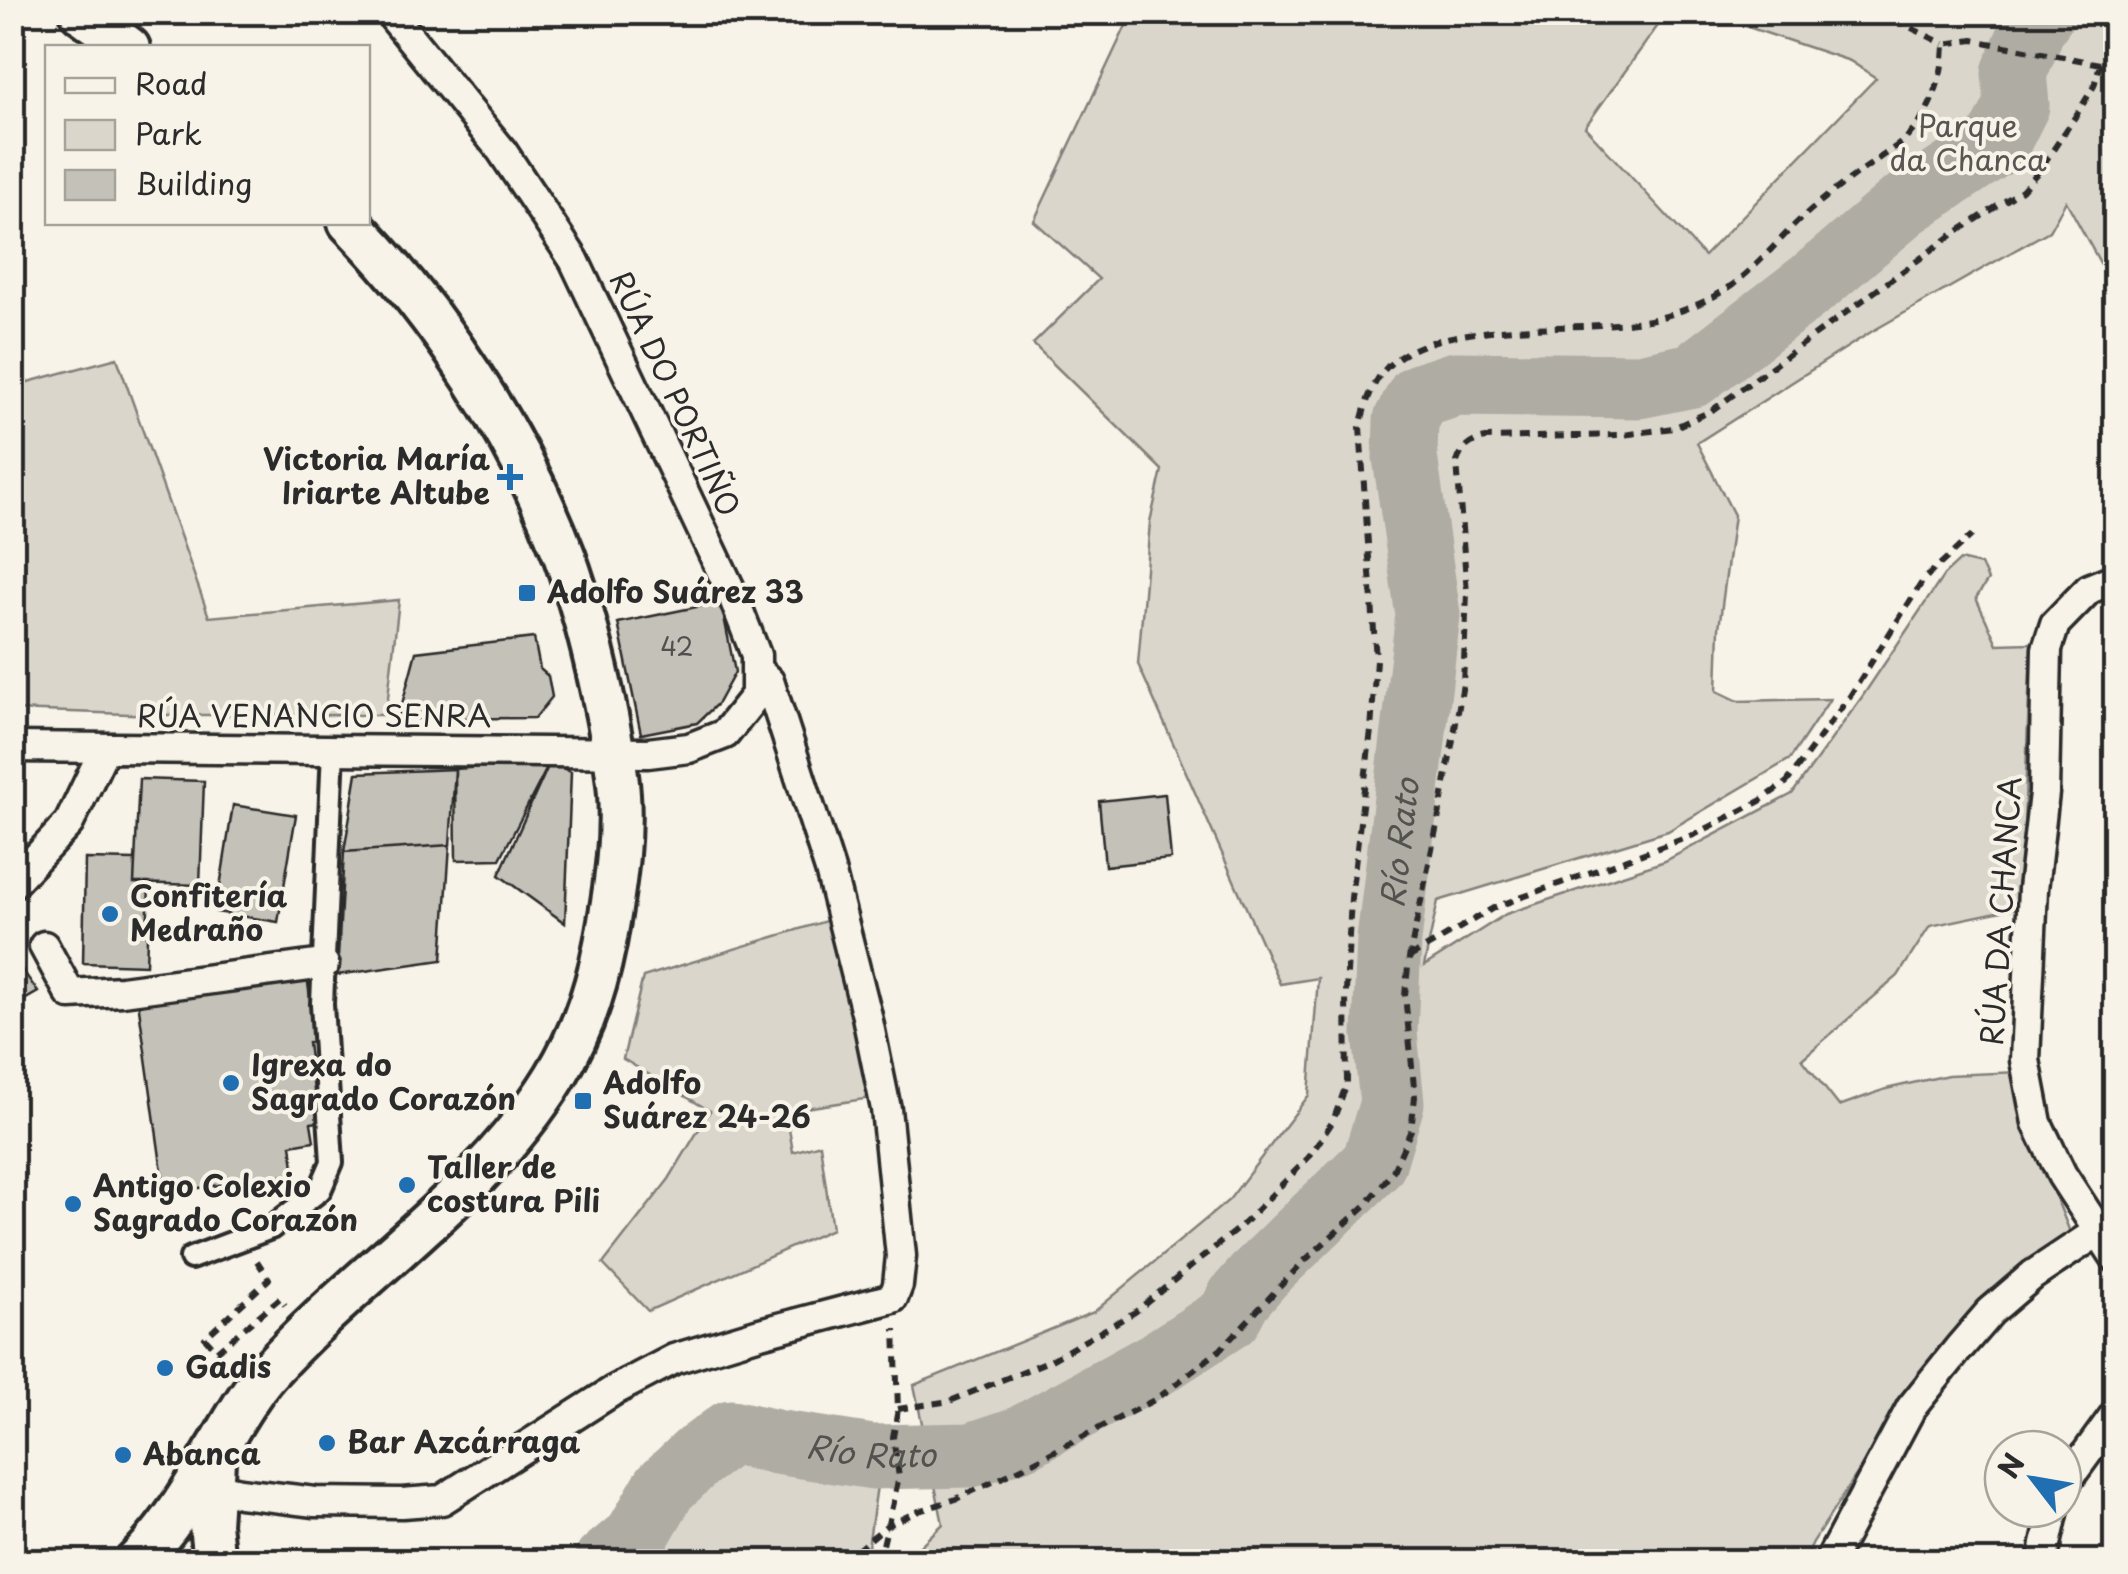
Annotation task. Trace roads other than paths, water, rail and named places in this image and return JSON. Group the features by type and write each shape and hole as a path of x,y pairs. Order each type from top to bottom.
{"main road":[{"path":"81,12 125,45"},
{"path":"214,1562 210,1524 214,1467 233,1419 265,1375 307,1330 465,1186 512,1137 553,1080 587,1014 615,885 620,833 614,754 588,628 563,554 493,410 384,258 352,225"},
{"path":"136,1562 214,1467"}],"street":[{"name":"RÚA DO PORTIÑO","path":"214,1467 240,1494 316,1502 442,1500 613,1391 674,1359 893,1298 898,1285 901,1256 886,1109 867,1016 830,870 770,681 756,670 756,655 730,591 574,260 502,151 388,12"},
{"name":"RÚA DA CHANCA","path":"2116,578 2089,588 2056,624 2047,649 2044,793 2032,889 2025,1060 2037,1123 2062,1175 2116,1258"},
{"path":"614,754 689,748 725,734 756,695 756,670"},
{"name":"RÚA VENANCIO SENRA","path":"12,747 614,754"},
{"path":"12,884 69,823 105,748"},
{"path":"191,1258 271,1228 320,1190 332,1162 322,1004 333,749"},
{"path":"44,946 70,994 122,991 324,964"},
{"path":"1829,1562 1911,1408 1959,1348 1990,1312 2034,1275 2099,1232"},
{"path":"2083,1458 2116,1413"},
{"path":"2042,1562 2049,1529"}],"waterway":[{"name":"Río Rato","path":"606,1562 636,1537 665,1487 731,1432 873,1457 971,1455 1022,1438 1158,1363 1229,1317 1239,1298 1261,1273 1374,1163 1392,1103 1385,1033 1389,940 1428,615 1405,457 1406,420 1419,396 1456,384 1639,386 1693,375 1814,282 1903,206 1998,143 2017,105 2014,73 2043,12"}],"place":[{"name":"Victoria María Iriarte Altube","path":"510,477"},
{"name":"Adolfo Suárez 33","path":"527,593"},
{"name":"Confitería Medraño","path":"110,914"},
{"name":"Igrexa do Sagrado Corazón","path":"231,1083"},
{"name":"Adolfo Suárez 24-26","path":"583,1101"},
{"name":"Taller de costura Pili","path":"407,1185"},
{"name":"Antigo Colexio Sagrado Corazón","path":"73,1204"},
{"name":"Gadis","path":"165,1368"},
{"name":"Bar Azcárraga","path":"327,1443"},
{"name":"Abanca","path":"123,1455"}],"park label":[{"name":"Parque da Chanca","path":"1968,144"}]}
